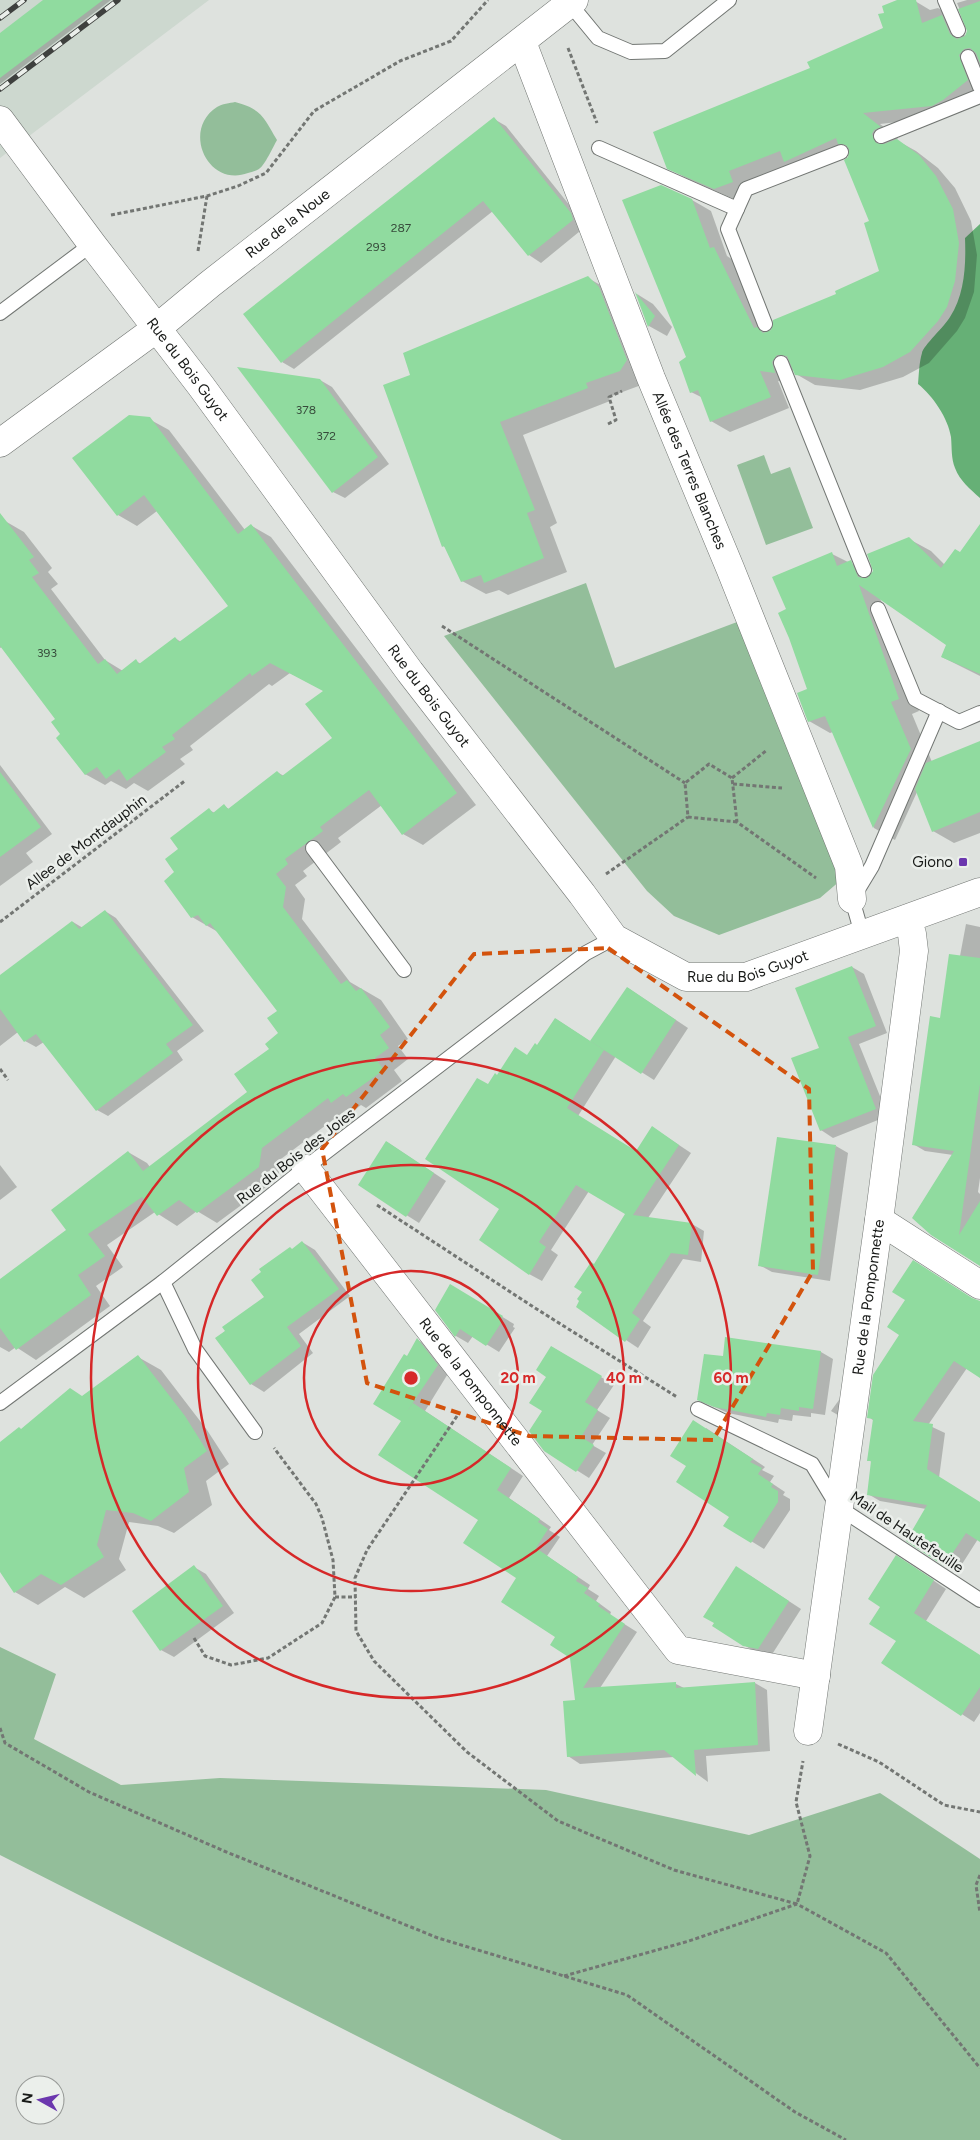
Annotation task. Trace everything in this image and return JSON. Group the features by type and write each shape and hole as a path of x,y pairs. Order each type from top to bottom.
{"street":[{"name":"Rue de la Noue","path":"0,443 157,328 218,278 572,2"},
{"name":"Allée des Terres Blanches","path":"522,42 651,378 730,568 849,866 851,894"},
{"name":"Rue du Bois Guyot","path":"7,128 410,672 614,938 686,978 746,977 980,892"},
{"name":"Rue de la Pomponnette","path":"808,1731 879,1220 914,951 912,934 907,920"},
{"name":"Rue de la Pomponnette","path":"306,1169 678,1650 816,1676"},
{"path":"879,1220 980,1285"}],"lane":[{"path":"572,2 598,38 631,52 665,51 729,0"},
{"path":"945,0 958,30"},
{"path":"968,57 980,87"},
{"path":"881,136 980,96"},
{"path":"599,148 737,209"},
{"path":"765,324 728,229 746,189 842,152"},
{"path":"0,313 92,244"},
{"path":"781,363 864,570"},
{"path":"878,609 915,699 959,722 980,713"},
{"path":"862,934 851,894 872,866 939,711"},
{"path":"313,848 404,970"},
{"name":"Rue du Bois des Joies","path":"0,1403 163,1282 586,953 614,938"},
{"path":"163,1282 196,1349 253,1430"},
{"name":"Mail de Hautefeuille","path":"698,1409 812,1464 838,1508 980,1600"}],"path":[{"path":"110,216 207,196 238,186 266,173 314,111 400,61 451,41 488,0"},
{"path":"568,48 597,124"},
{"path":"198,254 207,196"},
{"path":"442,626 685,782"},
{"path":"732,778 785,736 795,732"},
{"path":"685,782 709,764 732,778 737,822"},
{"name":"Allee de Montdauphin","path":"0,922 186,780"},
{"path":"685,782 688,817 737,822 834,890 851,894"},
{"path":"733,784 804,789 816,783"},
{"path":"0,1070 8,1080"},
{"path":"369,1200 535,1308 698,1409"},
{"path":"476,1387 367,1550 356,1578 356,1631 374,1661 467,1752 558,1821 674,1870 797,1904 886,1953 980,2068"},
{"path":"194,1638 205,1656 231,1665 268,1658 322,1623 335,1597 334,1560 316,1504 260,1428 253,1430"},
{"path":"335,1597 356,1597"},
{"path":"0,1728 6,1743 89,1792 224,1851 438,1938 627,1995 795,2112 846,2140"},
{"path":"797,1904 810,1856 796,1802 808,1731 879,1762 944,1805 980,1812"},
{"path":"980,1875 976,1886 980,1913"},
{"path":"564,1976 689,1941 797,1904"}],"highlighted area":[{"path":"608,948 809,1089 813,1271 713,1440 529,1436 367,1383 322,1149 474,954"}],"shaded area":[{"path":"0,0 209,0 0,158"},
{"path":"235,102 257,111 277,140 259,169 234,175 221,172 211,165 204,154 200,142 201,129 206,117 217,107"},
{"path":"980,224 980,498 957,473 947,422 934,401 918,384 923,350 947,321 959,299 964,279 965,238"},
{"path":"764,455 771,474 790,467 813,528 766,545 737,465"},
{"path":"586,583 615,668 745,619 841,880 820,898 719,935 674,916 647,891 444,636"},
{"path":"0,1647 56,1674 34,1739 121,1785 220,1778 546,1790 749,1835 880,1793 980,1859 980,2140 562,2140 0,1855"}],"building":[{"path":"43,0 103,0 0,78 0,33"},
{"path":"897,0 916,0 922,23 942,15 950,34 957,39 965,36 967,31 958,9 980,1 980,63 976,53 970,48 964,49 959,55 968,80 943,100 932,106 863,113 881,127 874,130 872,134 876,143 884,144 897,139 919,155 936,176 953,209 959,243 955,281 947,307 938,321 910,352 883,367 840,380 795,375 787,356 777,355 772,362 775,373 760,371 771,397 710,422 698,390 690,393 679,362 686,357 622,200 661,185 692,199 710,248 714,247 754,328 757,327 763,333 771,330 773,320 836,294 835,291 879,271 864,223 869,221 844,160 848,157 849,149 846,145 838,144 836,138 784,162 780,151 729,171 733,182 714,189 667,169 653,132 810,68 807,62 883,28 878,14 884,13 882,6"},
{"path":"494,117 571,213 573,220 528,256 483,201 281,363 243,314"},
{"path":"588,276 599,287 627,360 620,371 586,383 588,388 500,422 535,510 527,513 544,558 484,583 481,575 461,582 444,546 442,547 383,385 410,375 403,353"},
{"path":"635,292 655,316 648,327"},
{"path":"237,367 320,379 378,457 332,493"},
{"path":"129,415 150,417 238,534 251,524 457,793 402,835 369,790 320,827 323,831 285,859 288,864 276,874 286,887 283,907 341,984 347,980 356,991 361,988 390,1027 380,1035 389,1048 375,1058 384,1070 346,1097 343,1094 331,1103 328,1098 262,1148 259,1167 197,1213 179,1200 157,1216 142,1197 88,1234 105,1256 78,1275 91,1295 16,1350 0,1328 0,1279 66,1230 51,1210 128,1151 143,1171 247,1092 234,1074 269,1049 265,1044 278,1033 267,1018 277,1011 210,923 206,926 198,915 191,918 164,881 174,872 165,859 178,849 170,838 209,808 213,813 224,804 228,809 277,771 282,776 332,738 305,704 323,691 270,663 252,676 250,673 172,735 175,739 162,747 166,752 127,781 119,769 106,779 97,767 85,775 56,738 60,734 51,722 55,719 0,646 0,513 34,557 29,560 39,573 32,577 98,664 105,659 117,674 136,659 139,664 175,637 179,642 228,606 144,495 117,516 72,458"},
{"path":"980,524 980,674 941,657 946,645 859,585 899,699 891,702 911,749 873,828 825,716 808,722 797,693 807,689 778,613 786,609 772,577 832,552 837,566 851,560 858,577 867,578 873,571 867,554 909,537 941,568 955,549 960,552"},
{"path":"980,741 980,812 932,832 915,789 926,763"},
{"path":"0,772 41,827 0,857"},
{"path":"105,910 193,1025 166,1044 173,1053 96,1111 36,1034 24,1042 0,1009 0,975 72,921 79,929"},
{"path":"949,954 980,958 980,1084 959,1235 980,1201 980,1266 931,1235 912,1218 954,1151 912,1145 930,1016 940,1018"},
{"path":"852,966 876,1026 848,1037 876,1109 820,1131 791,1058 819,1048 795,988"},
{"path":"627,987 676,1020 641,1074 590,1041"},
{"path":"555,1018 604,1050 567,1108 636,1151 652,1126 679,1145 633,1215 692,1223 688,1255 671,1253 632,1313 640,1319 625,1342 576,1307 579,1301 577,1299 582,1292 574,1287 591,1262 594,1264 625,1214 576,1185 539,1242 546,1247 529,1275 479,1240 499,1209 425,1159 477,1078 488,1084 495,1073 497,1075 515,1047 527,1055 535,1043 537,1045"},
{"path":"777,1137 836,1145 818,1275 758,1266"},
{"path":"386,1141 434,1173 406,1217 358,1185"},
{"path":"302,1241 339,1289 287,1327 301,1346 250,1385 215,1338 225,1331 222,1327 264,1297 251,1280 261,1272 259,1269 290,1247 292,1249"},
{"path":"913,1260 972,1298 980,1301 980,1378 954,1361 913,1421 933,1424 927,1469 980,1502 980,1542 966,1533 944,1566 906,1541 927,1505 867,1495 871,1461 867,1461 873,1419 867,1418 873,1375 899,1335 887,1327 905,1300 892,1292"},
{"path":"450,1284 503,1316 501,1319 503,1320 486,1346 460,1329 455,1337 435,1310"},
{"path":"725,1337 821,1351 813,1409 799,1407 799,1411 781,1408 780,1415 767,1413 766,1417 714,1407 697,1400 704,1354 723,1356"},
{"path":"417,1338 438,1365 406,1413 413,1403 511,1468 497,1490 540,1519 538,1522 548,1529 536,1548 578,1577 576,1581 588,1588 584,1593 600,1604 598,1606 625,1624 583,1688 676,1682 676,1688 755,1682 758,1745 694,1750 696,1776 664,1750 567,1757 563,1701 575,1700 570,1658 550,1645 555,1637 501,1602 516,1578 463,1543 478,1520 378,1455 401,1421 373,1404 404,1354 407,1356"},
{"path":"551,1346 602,1376 585,1402 598,1410 581,1437 594,1445 576,1472 544,1451 529,1431 542,1411 529,1403 546,1377 536,1370"},
{"path":"138,1355 185,1416 207,1451 184,1468 189,1492 151,1521 133,1513 106,1510 97,1545 104,1557 61,1585 41,1574 14,1593 0,1572 0,1442 19,1427 21,1429 70,1388 82,1396"},
{"path":"693,1420 753,1459 750,1462 762,1468 758,1474 773,1484 771,1487 778,1491 778,1502 751,1543 723,1526 729,1517 676,1482 686,1466 670,1456"},
{"path":"896,1555 934,1580 914,1613 980,1655 980,1687 961,1716 881,1663 896,1641 869,1624 880,1607 868,1599"},
{"path":"194,1565 223,1606 160,1651 132,1611"},
{"path":"736,1566 789,1601 758,1649 743,1646 712,1626 714,1623 703,1617"}],"railway":[{"path":"0,18 24,0"},
{"path":"0,89 118,0"}],"place":[{"name":"Giono","path":"963,862"}]}
